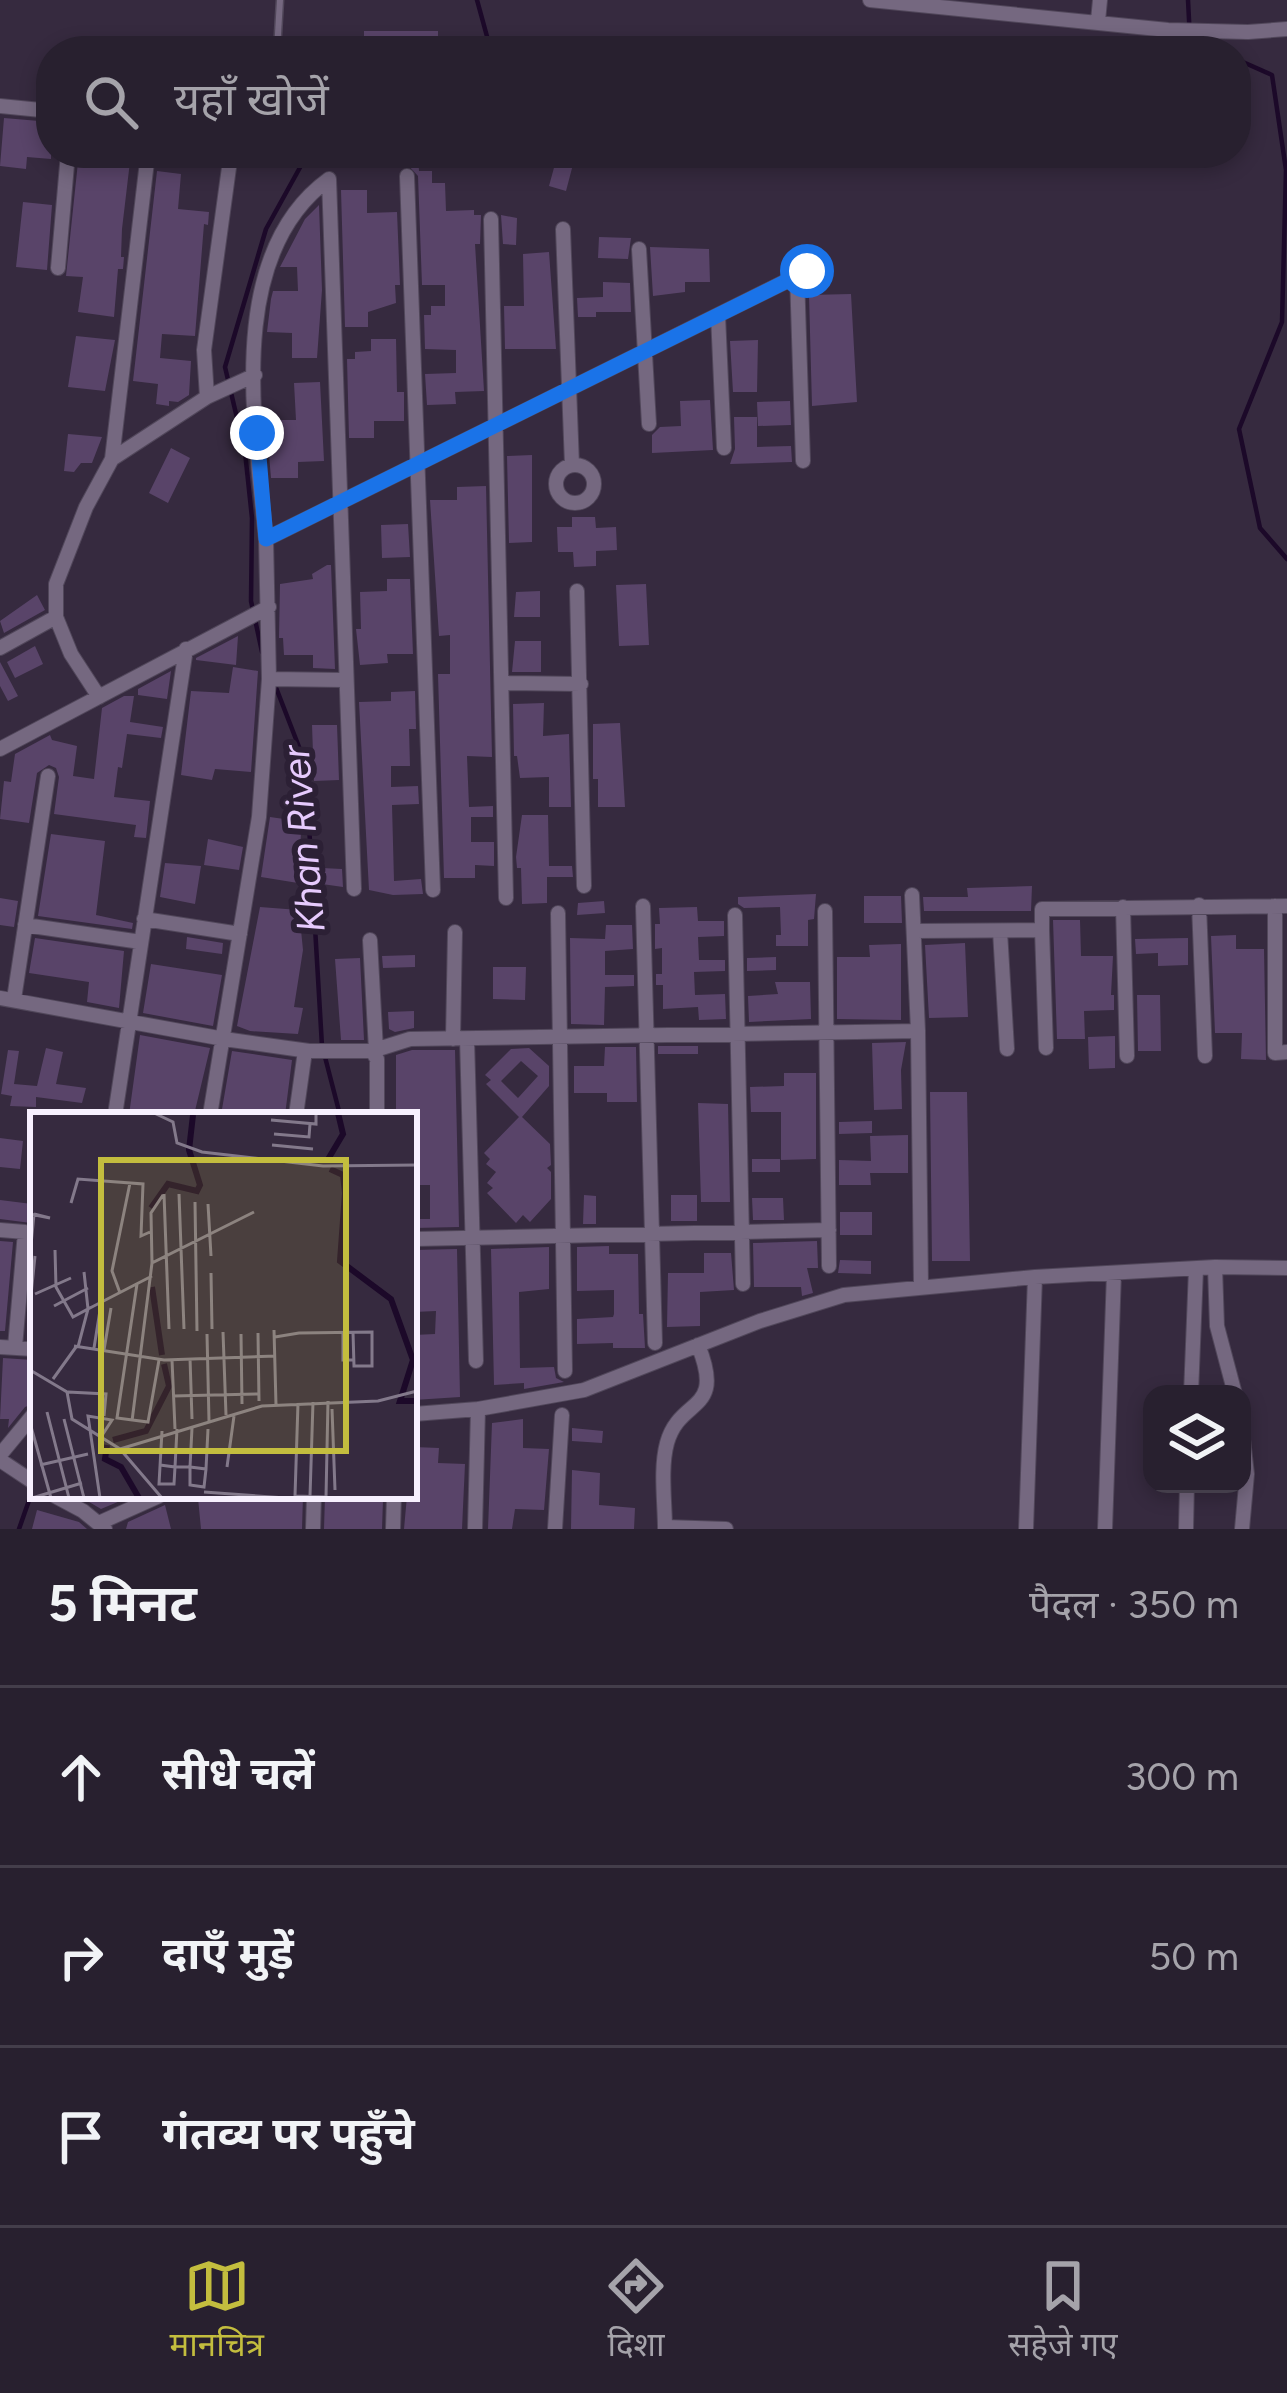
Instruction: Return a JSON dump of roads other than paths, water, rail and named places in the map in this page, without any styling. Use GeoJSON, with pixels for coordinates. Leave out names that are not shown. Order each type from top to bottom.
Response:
{"type":"FeatureCollection","features":[{"type":"Feature","properties":{"kind":"street"},"geometry":{"type":"LineString","coordinates":[[870,0],[1168,30],[1287,29]]}},
{"type":"Feature","properties":{"kind":"street"},"geometry":{"type":"LineString","coordinates":[[1098,21],[1100,0]]}},
{"type":"Feature","properties":{"kind":"street"},"geometry":{"type":"LineString","coordinates":[[0,120],[1,106],[36,110]]}},
{"type":"Feature","properties":{"kind":"street"},"geometry":{"type":"LineString","coordinates":[[58,268],[67,168]]}},
{"type":"Feature","properties":{"kind":"street"},"geometry":{"type":"LineString","coordinates":[[99,697],[71,653],[56,617],[56,584],[86,507],[112,459],[146,168]]}},
{"type":"Feature","properties":{"kind":"street"},"geometry":{"type":"LineString","coordinates":[[207,397],[204,350],[229,168]]}},
{"type":"Feature","properties":{"kind":"street"},"geometry":{"type":"LineString","coordinates":[[407,176],[433,890]]}},
{"type":"Feature","properties":{"kind":"street"},"geometry":{"type":"LineString","coordinates":[[211,1112],[259,817],[269,679],[255,376],[262,276],[275,241],[309,194],[329,179],[354,889]]}},
{"type":"Feature","properties":{"kind":"street"},"geometry":{"type":"LineString","coordinates":[[491,219],[506,898]]}},
{"type":"Feature","properties":{"kind":"street"},"geometry":{"type":"LineString","coordinates":[[563,229],[572,465]]}},
{"type":"Feature","properties":{"kind":"street"},"geometry":{"type":"LineString","coordinates":[[639,250],[649,424]]}},
{"type":"Feature","properties":{"kind":"street"},"geometry":{"type":"LineString","coordinates":[[266,539],[802,273],[803,461]]}},
{"type":"Feature","properties":{"kind":"street"},"geometry":{"type":"LineString","coordinates":[[718,315],[724,448]]}},
{"type":"Feature","properties":{"kind":"street"},"geometry":{"type":"LineString","coordinates":[[112,459],[207,397],[255,376]]}},
{"type":"Feature","properties":{"kind":"street"},"geometry":{"type":"LineString","coordinates":[[577,591],[584,886]]}},
{"type":"Feature","properties":{"kind":"street"},"geometry":{"type":"LineString","coordinates":[[0,750],[269,607]]}},
{"type":"Feature","properties":{"kind":"street"},"geometry":{"type":"LineString","coordinates":[[0,648],[56,617]]}},
{"type":"Feature","properties":{"kind":"street"},"geometry":{"type":"LineString","coordinates":[[115,1112],[186,650]]}},
{"type":"Feature","properties":{"kind":"street"},"geometry":{"type":"LineString","coordinates":[[269,679],[344,680]]}},
{"type":"Feature","properties":{"kind":"street"},"geometry":{"type":"LineString","coordinates":[[502,682],[581,684]]}},
{"type":"Feature","properties":{"kind":"street"},"geometry":{"type":"LineString","coordinates":[[48,776],[25,925],[7,999],[224,1040],[332,1053],[374,1050],[410,1039],[919,1031]]}},
{"type":"Feature","properties":{"kind":"street"},"geometry":{"type":"LineString","coordinates":[[912,896],[919,1031],[921,1287]]}},
{"type":"Feature","properties":{"kind":"street"},"geometry":{"type":"LineString","coordinates":[[1199,904],[1204,1056]]}},
{"type":"Feature","properties":{"kind":"street"},"geometry":{"type":"LineString","coordinates":[[1046,1048],[1042,909],[1199,904],[1281,906],[1275,1053],[1287,1052]]}},
{"type":"Feature","properties":{"kind":"street"},"geometry":{"type":"LineString","coordinates":[[643,905],[655,1343]]}},
{"type":"Feature","properties":{"kind":"street"},"geometry":{"type":"LineString","coordinates":[[1124,907],[1127,1056]]}},
{"type":"Feature","properties":{"kind":"street"},"geometry":{"type":"LineString","coordinates":[[825,911],[830,1266]]}},
{"type":"Feature","properties":{"kind":"street"},"geometry":{"type":"LineString","coordinates":[[558,914],[565,1370]]}},
{"type":"Feature","properties":{"kind":"street"},"geometry":{"type":"LineString","coordinates":[[735,915],[743,1284]]}},
{"type":"Feature","properties":{"kind":"street"},"geometry":{"type":"LineString","coordinates":[[144,919],[240,934]]}},
{"type":"Feature","properties":{"kind":"street"},"geometry":{"type":"LineString","coordinates":[[25,925],[141,942]]}},
{"type":"Feature","properties":{"kind":"street"},"geometry":{"type":"LineString","coordinates":[[914,931],[1042,930]]}},
{"type":"Feature","properties":{"kind":"street"},"geometry":{"type":"LineString","coordinates":[[1000,931],[1007,1049]]}},
{"type":"Feature","properties":{"kind":"street"},"geometry":{"type":"LineString","coordinates":[[455,932],[476,1361]]}},
{"type":"Feature","properties":{"kind":"street"},"geometry":{"type":"LineString","coordinates":[[370,940],[377,1112]]}},
{"type":"Feature","properties":{"kind":"street"},"geometry":{"type":"LineString","coordinates":[[297,1112],[307,1051]]}},
{"type":"Feature","properties":{"kind":"street"},"geometry":{"type":"LineString","coordinates":[[0,1230],[25,1232],[8,1347]]}},
{"type":"Feature","properties":{"kind":"street"},"geometry":{"type":"LineString","coordinates":[[417,1239],[829,1230]]}},
{"type":"Feature","properties":{"kind":"street"},"geometry":{"type":"LineString","coordinates":[[1215,1267],[1217,1326],[1233,1385]]}},
{"type":"Feature","properties":{"kind":"street"},"geometry":{"type":"LineString","coordinates":[[417,1414],[478,1409],[584,1390],[844,1295],[1035,1277],[1287,1268]]}},
{"type":"Feature","properties":{"kind":"street"},"geometry":{"type":"LineString","coordinates":[[1191,1385],[1196,1269]]}},
{"type":"Feature","properties":{"kind":"street"},"geometry":{"type":"LineString","coordinates":[[1105,1529],[1114,1274]]}},
{"type":"Feature","properties":{"kind":"street"},"geometry":{"type":"LineString","coordinates":[[1026,1529],[1035,1277]]}},
{"type":"Feature","properties":{"kind":"street"},"geometry":{"type":"LineString","coordinates":[[698,1345],[708,1375],[707,1388],[666,1444],[665,1528],[726,1529]]}},
{"type":"Feature","properties":{"kind":"street"},"geometry":{"type":"LineString","coordinates":[[475,1529],[478,1409]]}},
{"type":"Feature","properties":{"kind":"street"},"geometry":{"type":"LineString","coordinates":[[555,1529],[562,1415]]}},
{"type":"Feature","properties":{"kind":"street"},"geometry":{"type":"LineString","coordinates":[[30,1419],[0,1458],[30,1480]]}},
{"type":"Feature","properties":{"kind":"street"},"geometry":{"type":"LineString","coordinates":[[1186,1529],[1187,1493]]}},
{"type":"Feature","properties":{"kind":"street"},"geometry":{"type":"LineString","coordinates":[[1242,1529],[1245,1493]]}},
{"type":"Feature","properties":{"kind":"street"},"geometry":{"type":"LineString","coordinates":[[60,1499],[102,1526],[153,1499]]}},
{"type":"Feature","properties":{"kind":"street"},"geometry":{"type":"LineString","coordinates":[[313,1529],[314,1499]]}},
{"type":"Feature","properties":{"kind":"street"},"geometry":{"type":"LineString","coordinates":[[393,1529],[394,1499]]}},
{"type":"Feature","properties":{"kind":"lane"},"geometry":{"type":"LineString","coordinates":[[278,36],[280,0]]}},
{"type":"Feature","properties":{"kind":"waterway","name":"Khan River"},"geometry":{"type":"LineString","coordinates":[[477,0],[487,36]]}},
{"type":"Feature","properties":{"kind":"waterway"},"geometry":{"type":"LineString","coordinates":[[1188,0],[1190,36]]}},
{"type":"Feature","properties":{"kind":"waterway"},"geometry":{"type":"LineString","coordinates":[[1251,66],[1272,75],[1286,170],[1282,322],[1239,429],[1260,528],[1287,559]]}},
{"type":"Feature","properties":{"kind":"waterway","name":"Khan River"},"geometry":{"type":"LineString","coordinates":[[262,652],[251,601],[252,518],[245,452],[225,367],[266,229],[300,168]]}},
{"type":"Feature","properties":{"kind":"waterway","name":"Khan River"},"geometry":{"type":"LineString","coordinates":[[275,685],[299,747],[308,808],[322,1046]]}},
{"type":"Feature","properties":{"kind":"waterway","name":"Khan River"},"geometry":{"type":"LineString","coordinates":[[325,1057],[339,1112]]}},
{"type":"Feature","properties":{"kind":"waterway","name":"Khan River"},"geometry":{"type":"LineString","coordinates":[[19,1529],[30,1498]]}}]}
